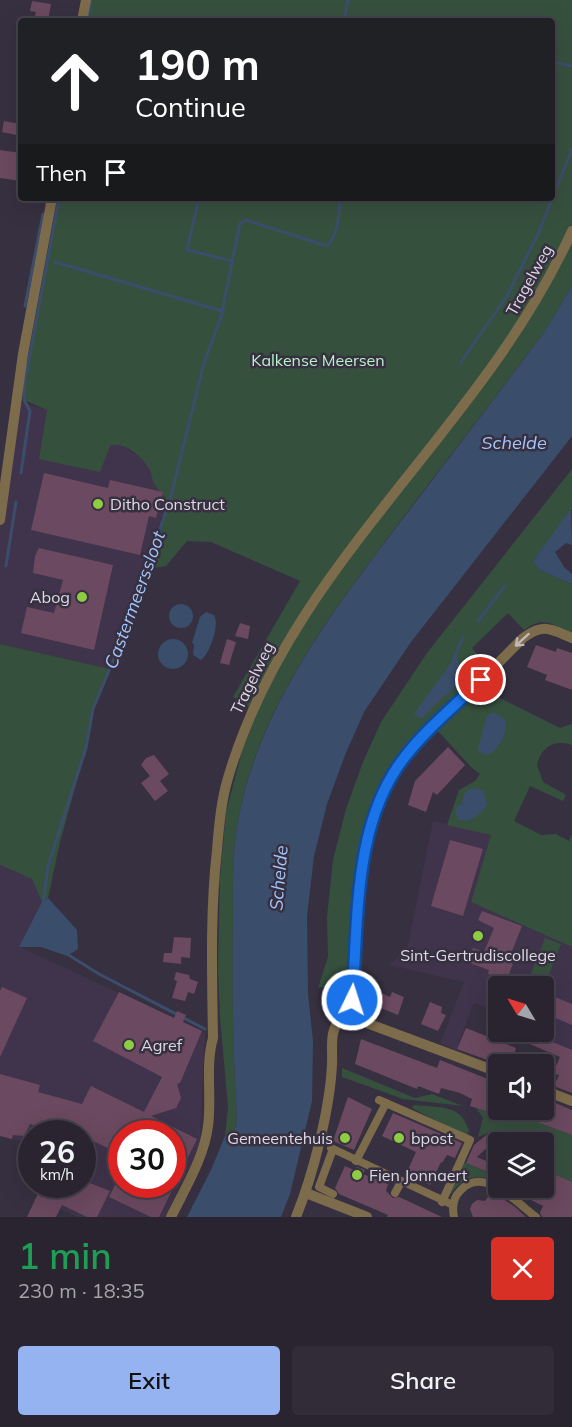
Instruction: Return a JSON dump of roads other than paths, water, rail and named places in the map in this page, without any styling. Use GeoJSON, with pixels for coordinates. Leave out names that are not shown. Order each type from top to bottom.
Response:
{"type":"FeatureCollection","features":[{"type":"Feature","properties":{"kind":"street"},"geometry":{"type":"LineString","coordinates":[[83,18],[86,0]]}},
{"type":"Feature","properties":{"kind":"street"},"geometry":{"type":"LineString","coordinates":[[0,520],[23,354],[51,201]]}},
{"type":"Feature","properties":{"kind":"street","name":"Tragelweg"},"geometry":{"type":"LineString","coordinates":[[171,1217],[197,1163],[208,1125],[209,1051],[213,1038],[212,957],[215,863],[220,812],[227,780],[248,718],[269,674],[319,590],[446,429],[513,339],[539,297],[572,231]]}},
{"type":"Feature","properties":{"kind":"street"},"geometry":{"type":"LineString","coordinates":[[296,1217],[306,1193],[328,1098],[333,1031],[343,1019],[352,1000],[364,852],[375,813],[396,769],[405,757],[524,638],[536,629],[547,628],[572,638]]}},
{"type":"Feature","properties":{"kind":"street"},"geometry":{"type":"LineString","coordinates":[[343,1019],[488,1069]]}},
{"type":"Feature","properties":{"kind":"street"},"geometry":{"type":"LineString","coordinates":[[554,1094],[572,1101]]}},
{"type":"Feature","properties":{"kind":"street"},"geometry":{"type":"LineString","coordinates":[[383,1103],[418,1120]]}},
{"type":"Feature","properties":{"kind":"street"},"geometry":{"type":"LineString","coordinates":[[356,1161],[383,1103]]}},
{"type":"Feature","properties":{"kind":"street"},"geometry":{"type":"LineString","coordinates":[[383,1103],[470,1140],[441,1202]]}},
{"type":"Feature","properties":{"kind":"street"},"geometry":{"type":"LineString","coordinates":[[333,1194],[319,1187],[332,1149],[397,1186],[453,1205]]}},
{"type":"Feature","properties":{"kind":"street"},"geometry":{"type":"LineString","coordinates":[[454,1217],[455,1198],[463,1187],[469,1183],[483,1182],[496,1187],[536,1217]]}},
{"type":"Feature","properties":{"kind":"street"},"geometry":{"type":"LineString","coordinates":[[306,1193],[367,1217]]}},
{"type":"Feature","properties":{"kind":"water","name":"Schelde"},"geometry":{"type":"Polygon","coordinates":[[[572,286],[572,436],[411,642],[364,712],[327,804],[314,856],[307,916],[308,994],[313,1041],[312,1101],[290,1194],[281,1217],[187,1217],[225,1136],[234,1133],[237,1121],[233,996],[234,859],[238,822],[248,778],[264,736],[283,695],[306,655],[357,579],[545,331],[572,286]]]}},
{"type":"Feature","properties":{"kind":"water"},"geometry":{"type":"Polygon","coordinates":[[[571,509],[572,545],[566,543],[555,552],[564,567],[572,574],[572,584],[540,570],[533,561],[571,509]]]}},
{"type":"Feature","properties":{"kind":"water"},"geometry":{"type":"Polygon","coordinates":[[[181,604],[190,607],[193,616],[190,625],[181,628],[172,625],[169,616],[172,607],[181,604]]]}},
{"type":"Feature","properties":{"kind":"water"},"geometry":{"type":"Polygon","coordinates":[[[206,612],[214,615],[216,625],[211,645],[201,660],[193,655],[194,644],[192,643],[200,617],[206,612]]]}},
{"type":"Feature","properties":{"kind":"water"},"geometry":{"type":"Polygon","coordinates":[[[173,639],[184,643],[188,654],[184,665],[173,669],[162,665],[158,654],[162,643],[173,639]]]}},
{"type":"Feature","properties":{"kind":"water"},"geometry":{"type":"Polygon","coordinates":[[[457,655],[460,676],[457,684],[422,719],[414,714],[457,655]]]}},
{"type":"Feature","properties":{"kind":"water"},"geometry":{"type":"Polygon","coordinates":[[[494,712],[505,720],[506,725],[499,745],[488,755],[480,752],[478,748],[487,716],[494,712]]]}},
{"type":"Feature","properties":{"kind":"water"},"geometry":{"type":"Polygon","coordinates":[[[471,788],[483,790],[487,804],[475,818],[458,819],[455,809],[462,804],[464,794],[471,788]]]}},
{"type":"Feature","properties":{"kind":"water"},"geometry":{"type":"Polygon","coordinates":[[[48,898],[77,930],[78,949],[67,956],[41,947],[19,947],[42,902],[48,898]]]}},
{"type":"Feature","properties":{"kind":"waterway"},"geometry":{"type":"LineString","coordinates":[[88,18],[91,0]]}},
{"type":"Feature","properties":{"kind":"waterway","name":"Castermeerssloot"},"geometry":{"type":"LineString","coordinates":[[345,18],[348,0]]}},
{"type":"Feature","properties":{"kind":"waterway"},"geometry":{"type":"LineString","coordinates":[[555,63],[572,66]]}},
{"type":"Feature","properties":{"kind":"waterway"},"geometry":{"type":"LineString","coordinates":[[555,192],[572,149]]}},
{"type":"Feature","properties":{"kind":"waterway"},"geometry":{"type":"LineString","coordinates":[[21,473],[30,411],[24,400],[25,381],[58,201]]}},
{"type":"Feature","properties":{"kind":"waterway"},"geometry":{"type":"LineString","coordinates":[[198,201],[187,250],[232,261]]}},
{"type":"Feature","properties":{"kind":"waterway","name":"Castermeerssloot"},"geometry":{"type":"LineString","coordinates":[[43,903],[48,866],[86,748],[93,709],[129,623],[171,496],[204,363],[221,317],[240,223],[246,220],[327,246],[336,230],[340,201]]}},
{"type":"Feature","properties":{"kind":"waterway"},"geometry":{"type":"LineString","coordinates":[[461,362],[507,296],[538,234],[551,201]]}},
{"type":"Feature","properties":{"kind":"waterway"},"geometry":{"type":"LineString","coordinates":[[25,306],[43,214]]}},
{"type":"Feature","properties":{"kind":"waterway"},"geometry":{"type":"LineString","coordinates":[[55,262],[222,311]]}},
{"type":"Feature","properties":{"kind":"waterway"},"geometry":{"type":"LineString","coordinates":[[6,566],[16,502]]}},
{"type":"Feature","properties":{"kind":"waterway"},"geometry":{"type":"LineString","coordinates":[[478,621],[505,586]]}},
{"type":"Feature","properties":{"kind":"waterway"},"geometry":{"type":"LineString","coordinates":[[453,660],[463,638]]}},
{"type":"Feature","properties":{"kind":"waterway","name":"Castermeerssloot"},"geometry":{"type":"LineString","coordinates":[[67,954],[99,974],[205,1029]]}},
{"type":"Feature","properties":{"kind":"place","name":"Ditho Construct"},"geometry":{"type":"Point","coordinates":[98,504]}},
{"type":"Feature","properties":{"kind":"place","name":"Abog"},"geometry":{"type":"Point","coordinates":[82,597]}},
{"type":"Feature","properties":{"kind":"place","name":"Sint-Gertrudiscollege"},"geometry":{"type":"Point","coordinates":[478,936]}},
{"type":"Feature","properties":{"kind":"place","name":"Agref"},"geometry":{"type":"Point","coordinates":[129,1045]}},
{"type":"Feature","properties":{"kind":"place","name":"Gemeentehuis"},"geometry":{"type":"Point","coordinates":[345,1138]}},
{"type":"Feature","properties":{"kind":"place","name":"bpost"},"geometry":{"type":"Point","coordinates":[399,1138]}},
{"type":"Feature","properties":{"kind":"place","name":"Fien Jonnaert"},"geometry":{"type":"Point","coordinates":[357,1175]}},
{"type":"Feature","properties":{"kind":"park label","name":"Kalkense Meersen"},"geometry":{"type":"Point","coordinates":[318,360]}}]}
